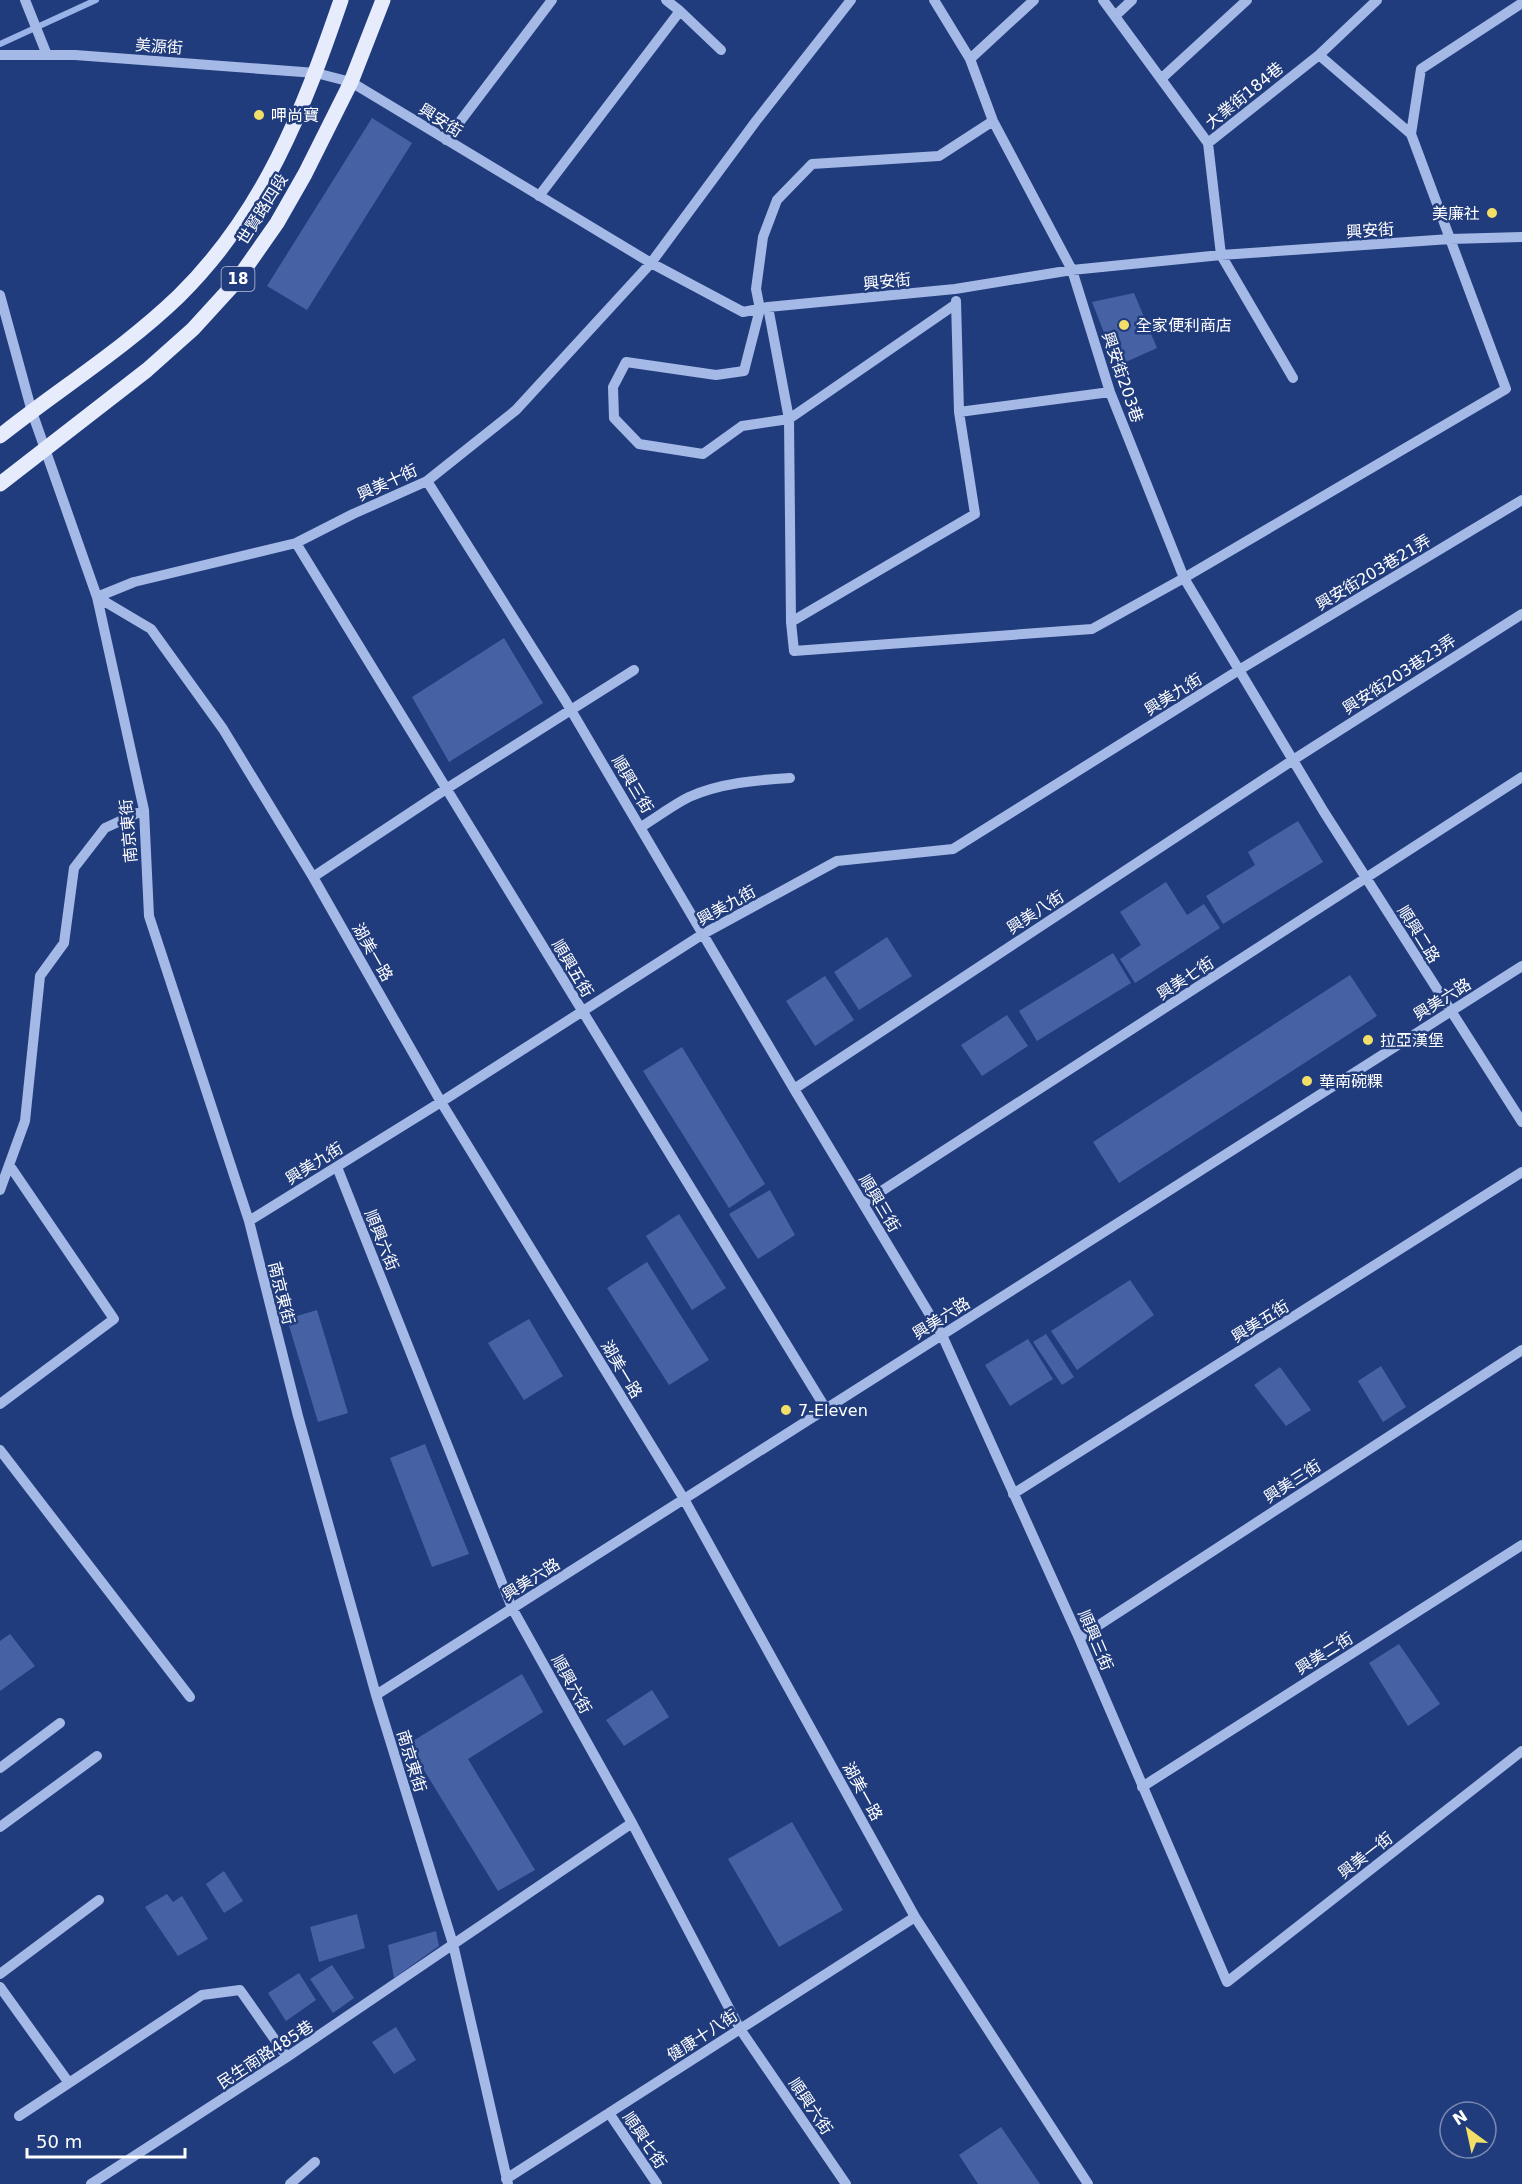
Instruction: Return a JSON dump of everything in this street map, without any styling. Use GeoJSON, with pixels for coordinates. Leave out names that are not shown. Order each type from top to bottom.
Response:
{"type":"FeatureCollection","features":[{"type":"Feature","properties":{"kind":"main road","name":"世賢路四段"},"geometry":{"type":"LineString","coordinates":[[0,436],[58,395],[151,320],[208,265],[234,233],[273,170],[316,73],[341,0]]}},
{"type":"Feature","properties":{"kind":"main road","name":"世賢路四段"},"geometry":{"type":"LineString","coordinates":[[0,484],[147,370],[193,329],[235,283],[277,223],[305,174],[351,82],[382,0]]}},
{"type":"Feature","properties":{"kind":"street"},"geometry":{"type":"LineString","coordinates":[[25,0],[47,55]]}},
{"type":"Feature","properties":{"kind":"street"},"geometry":{"type":"LineString","coordinates":[[446,140],[552,0]]}},
{"type":"Feature","properties":{"kind":"street"},"geometry":{"type":"LineString","coordinates":[[666,0],[680,10],[721,50]]}},
{"type":"Feature","properties":{"kind":"street","name":"興美十街"},"geometry":{"type":"LineString","coordinates":[[98,597],[134,582],[296,543],[353,514],[427,481],[516,410],[651,263],[756,121],[851,0]]}},
{"type":"Feature","properties":{"kind":"street","name":"興安街203巷"},"geometry":{"type":"LineString","coordinates":[[934,0],[970,59],[993,121],[1072,270],[1110,392],[1184,579],[1293,760]]}},
{"type":"Feature","properties":{"kind":"street"},"geometry":{"type":"LineString","coordinates":[[970,59],[1034,0]]}},
{"type":"Feature","properties":{"kind":"street","name":"大業街184巷"},"geometry":{"type":"LineString","coordinates":[[1103,0],[1208,143],[1319,55],[1377,0]]}},
{"type":"Feature","properties":{"kind":"street"},"geometry":{"type":"LineString","coordinates":[[1115,16],[1132,0]]}},
{"type":"Feature","properties":{"kind":"street"},"geometry":{"type":"LineString","coordinates":[[1162,78],[1247,0]]}},
{"type":"Feature","properties":{"kind":"street"},"geometry":{"type":"LineString","coordinates":[[1411,134],[1421,69],[1522,3]]}},
{"type":"Feature","properties":{"kind":"street"},"geometry":{"type":"LineString","coordinates":[[539,196],[680,10]]}},
{"type":"Feature","properties":{"kind":"street","name":"美源街"},"geometry":{"type":"LineString","coordinates":[[0,55],[75,55],[316,73]]}},
{"type":"Feature","properties":{"kind":"street"},"geometry":{"type":"LineString","coordinates":[[993,121],[939,156],[812,164],[777,200],[763,237],[756,289],[764,308],[789,419],[791,622],[794,651],[1092,629],[1184,579],[1506,389],[1411,134],[1319,55]]}},
{"type":"Feature","properties":{"kind":"street","name":"興安街"},"geometry":{"type":"LineString","coordinates":[[316,73],[351,82],[651,263],[743,312],[955,289],[1072,270],[1221,255],[1450,239],[1522,237]]}},
{"type":"Feature","properties":{"kind":"street"},"geometry":{"type":"LineString","coordinates":[[1208,143],[1221,255],[1293,378]]}},
{"type":"Feature","properties":{"kind":"street"},"geometry":{"type":"LineString","coordinates":[[791,622],[975,514],[959,412],[955,289]]}},
{"type":"Feature","properties":{"kind":"street","name":"南京東街"},"geometry":{"type":"LineString","coordinates":[[0,295],[32,412],[98,597],[144,810],[149,916],[249,1221],[301,1427],[376,1695],[453,1944],[507,2181]]}},
{"type":"Feature","properties":{"kind":"street"},"geometry":{"type":"LineString","coordinates":[[764,308],[744,371],[716,375],[626,362],[613,387],[614,418],[639,444],[703,454],[742,426],[789,419],[956,304]]}},
{"type":"Feature","properties":{"kind":"street"},"geometry":{"type":"LineString","coordinates":[[959,412],[1110,392]]}},
{"type":"Feature","properties":{"kind":"street","name":"順興三街"},"geometry":{"type":"LineString","coordinates":[[427,481],[571,710],[942,1335],[1079,1638],[1227,1982]]}},
{"type":"Feature","properties":{"kind":"street","name":"興安街203巷21弄"},"geometry":{"type":"LineString","coordinates":[[1239,670],[1522,500]]}},
{"type":"Feature","properties":{"kind":"street","name":"順興五街"},"geometry":{"type":"LineString","coordinates":[[296,543],[826,1409]]}},
{"type":"Feature","properties":{"kind":"street","name":"湖美一路"},"geometry":{"type":"LineString","coordinates":[[98,597],[151,629],[223,729],[313,877],[441,1102],[684,1499],[915,1917],[1089,2184]]}},
{"type":"Feature","properties":{"kind":"street","name":"興安街203巷23弄"},"geometry":{"type":"LineString","coordinates":[[1293,760],[1522,614]]}},
{"type":"Feature","properties":{"kind":"street"},"geometry":{"type":"LineString","coordinates":[[313,877],[446,789],[634,670]]}},
{"type":"Feature","properties":{"kind":"street","name":"興美九街"},"geometry":{"type":"LineString","coordinates":[[249,1221],[441,1102],[703,934],[837,861],[953,849],[1239,670]]}},
{"type":"Feature","properties":{"kind":"street","name":"順興二路"},"geometry":{"type":"LineString","coordinates":[[1293,760],[1522,1122]]}},
{"type":"Feature","properties":{"kind":"street","name":"興美八街"},"geometry":{"type":"LineString","coordinates":[[794,1089],[1293,760]]}},
{"type":"Feature","properties":{"kind":"street","name":"興美七街"},"geometry":{"type":"LineString","coordinates":[[863,1203],[1522,777]]}},
{"type":"Feature","properties":{"kind":"street"},"geometry":{"type":"LineString","coordinates":[[641,827],[688,798],[714,789],[762,779],[790,778]]}},
{"type":"Feature","properties":{"kind":"street"},"geometry":{"type":"LineString","coordinates":[[0,1190],[25,1120],[40,976],[64,943],[74,868],[105,828],[144,810]]}},
{"type":"Feature","properties":{"kind":"street","name":"興美六路"},"geometry":{"type":"LineString","coordinates":[[376,1695],[1522,966]]}},
{"type":"Feature","properties":{"kind":"street"},"geometry":{"type":"LineString","coordinates":[[0,1404],[114,1319],[10,1166]]}},
{"type":"Feature","properties":{"kind":"street","name":"順興六街"},"geometry":{"type":"LineString","coordinates":[[337,1167],[512,1608],[632,1823],[740,2029],[846,2184]]}},
{"type":"Feature","properties":{"kind":"street","name":"興美五街"},"geometry":{"type":"LineString","coordinates":[[1014,1494],[1522,1172]]}},
{"type":"Feature","properties":{"kind":"street","name":"興美三街"},"geometry":{"type":"LineString","coordinates":[[1079,1638],[1522,1350]]}},
{"type":"Feature","properties":{"kind":"street"},"geometry":{"type":"LineString","coordinates":[[0,1450],[190,1697]]}},
{"type":"Feature","properties":{"kind":"street","name":"興美二街"},"geometry":{"type":"LineString","coordinates":[[1142,1787],[1522,1545]]}},
{"type":"Feature","properties":{"kind":"street"},"geometry":{"type":"LineString","coordinates":[[0,1768],[60,1723]]}},
{"type":"Feature","properties":{"kind":"street","name":"興美一街"},"geometry":{"type":"LineString","coordinates":[[1227,1982],[1522,1751]]}},
{"type":"Feature","properties":{"kind":"street"},"geometry":{"type":"LineString","coordinates":[[0,1827],[97,1756]]}},
{"type":"Feature","properties":{"kind":"street","name":"民生南路485巷"},"geometry":{"type":"LineString","coordinates":[[91,2184],[287,2057],[632,1823]]}},
{"type":"Feature","properties":{"kind":"street"},"geometry":{"type":"LineString","coordinates":[[0,1974],[99,1900]]}},
{"type":"Feature","properties":{"kind":"street","name":"健康十八街"},"geometry":{"type":"LineString","coordinates":[[507,2181],[915,1917]]}},
{"type":"Feature","properties":{"kind":"street"},"geometry":{"type":"LineString","coordinates":[[0,1986],[69,2083]]}},
{"type":"Feature","properties":{"kind":"street"},"geometry":{"type":"LineString","coordinates":[[19,2116],[202,1995],[240,1990],[287,2057]]}},
{"type":"Feature","properties":{"kind":"street","name":"順興七街"},"geometry":{"type":"LineString","coordinates":[[609,2113],[657,2184]]}},
{"type":"Feature","properties":{"kind":"street"},"geometry":{"type":"LineString","coordinates":[[290,2184],[315,2162]]}},
{"type":"Feature","properties":{"kind":"building"},"geometry":{"type":"Polygon","coordinates":[[[372,118],[412,143],[307,310],[267,286],[372,118]]]}},
{"type":"Feature","properties":{"kind":"building","name":"全家便利商店"},"geometry":{"type":"Polygon","coordinates":[[[1134,293],[1157,348],[1117,366],[1092,302],[1134,293]]]}},
{"type":"Feature","properties":{"kind":"building"},"geometry":{"type":"Polygon","coordinates":[[[504,638],[543,703],[449,762],[412,697],[504,638]]]}},
{"type":"Feature","properties":{"kind":"building"},"geometry":{"type":"Polygon","coordinates":[[[1298,821],[1323,862],[1223,924],[1206,896],[1255,865],[1248,852],[1298,821]]]}},
{"type":"Feature","properties":{"kind":"building"},"geometry":{"type":"Polygon","coordinates":[[[1166,882],[1187,915],[1204,904],[1220,928],[1135,983],[1120,959],[1141,945],[1120,912],[1166,882]]]}},
{"type":"Feature","properties":{"kind":"building"},"geometry":{"type":"Polygon","coordinates":[[[887,937],[912,976],[859,1010],[834,972],[887,937]]]}},
{"type":"Feature","properties":{"kind":"building"},"geometry":{"type":"Polygon","coordinates":[[[1113,953],[1131,983],[1037,1041],[1019,1011],[1113,953]]]}},
{"type":"Feature","properties":{"kind":"building"},"geometry":{"type":"Polygon","coordinates":[[[1350,975],[1377,1016],[1119,1183],[1093,1142],[1350,975]]]}},
{"type":"Feature","properties":{"kind":"building"},"geometry":{"type":"Polygon","coordinates":[[[825,976],[854,1020],[815,1046],[786,1001],[825,976]]]}},
{"type":"Feature","properties":{"kind":"building"},"geometry":{"type":"Polygon","coordinates":[[[1007,1015],[1028,1046],[982,1076],[961,1045],[1007,1015]]]}},
{"type":"Feature","properties":{"kind":"building"},"geometry":{"type":"Polygon","coordinates":[[[682,1047],[765,1184],[729,1208],[643,1071],[682,1047]]]}},
{"type":"Feature","properties":{"kind":"building"},"geometry":{"type":"Polygon","coordinates":[[[770,1190],[795,1235],[758,1259],[729,1214],[770,1190]]]}},
{"type":"Feature","properties":{"kind":"building"},"geometry":{"type":"Polygon","coordinates":[[[679,1214],[726,1288],[692,1310],[646,1236],[679,1214]]]}},
{"type":"Feature","properties":{"kind":"building"},"geometry":{"type":"Polygon","coordinates":[[[647,1262],[709,1360],[669,1385],[607,1288],[647,1262]]]}},
{"type":"Feature","properties":{"kind":"building"},"geometry":{"type":"Polygon","coordinates":[[[1130,1280],[1154,1315],[1077,1370],[1051,1331],[1130,1280]]]}},
{"type":"Feature","properties":{"kind":"building"},"geometry":{"type":"Polygon","coordinates":[[[317,1310],[348,1413],[318,1422],[287,1319],[317,1310]]]}},
{"type":"Feature","properties":{"kind":"building"},"geometry":{"type":"Polygon","coordinates":[[[529,1319],[563,1376],[524,1400],[488,1343],[529,1319]]]}},
{"type":"Feature","properties":{"kind":"building"},"geometry":{"type":"Polygon","coordinates":[[[1046,1334],[1074,1377],[1062,1385],[1033,1342],[1046,1334]]]}},
{"type":"Feature","properties":{"kind":"building"},"geometry":{"type":"Polygon","coordinates":[[[1028,1339],[1053,1379],[1010,1406],[985,1365],[1028,1339]]]}},
{"type":"Feature","properties":{"kind":"building"},"geometry":{"type":"Polygon","coordinates":[[[1381,1366],[1406,1407],[1383,1422],[1358,1381],[1381,1366]]]}},
{"type":"Feature","properties":{"kind":"building"},"geometry":{"type":"Polygon","coordinates":[[[1280,1367],[1311,1410],[1286,1426],[1254,1385],[1280,1367]]]}},
{"type":"Feature","properties":{"kind":"building"},"geometry":{"type":"Polygon","coordinates":[[[425,1444],[469,1554],[432,1567],[390,1458],[425,1444]]]}},
{"type":"Feature","properties":{"kind":"building"},"geometry":{"type":"Polygon","coordinates":[[[10,1634],[35,1666],[0,1691],[0,1641],[10,1634]]]}},
{"type":"Feature","properties":{"kind":"building"},"geometry":{"type":"Polygon","coordinates":[[[1399,1644],[1440,1704],[1408,1726],[1369,1663],[1399,1644]]]}},
{"type":"Feature","properties":{"kind":"building"},"geometry":{"type":"Polygon","coordinates":[[[522,1674],[543,1712],[468,1759],[535,1870],[498,1891],[408,1744],[522,1674]]]}},
{"type":"Feature","properties":{"kind":"building"},"geometry":{"type":"Polygon","coordinates":[[[652,1690],[669,1717],[624,1746],[606,1720],[652,1690]]]}},
{"type":"Feature","properties":{"kind":"building"},"geometry":{"type":"Polygon","coordinates":[[[792,1822],[843,1910],[779,1947],[728,1859],[792,1822]]]}},
{"type":"Feature","properties":{"kind":"building"},"geometry":{"type":"Polygon","coordinates":[[[224,1871],[243,1901],[224,1913],[206,1884],[224,1871]]]}},
{"type":"Feature","properties":{"kind":"building"},"geometry":{"type":"Polygon","coordinates":[[[167,1894],[173,1902],[182,1896],[208,1939],[178,1956],[145,1907],[167,1894]]]}},
{"type":"Feature","properties":{"kind":"building"},"geometry":{"type":"Polygon","coordinates":[[[357,1914],[365,1948],[319,1962],[310,1927],[357,1914]]]}},
{"type":"Feature","properties":{"kind":"building"},"geometry":{"type":"Polygon","coordinates":[[[436,1931],[439,1946],[394,1978],[388,1945],[436,1931]]]}},
{"type":"Feature","properties":{"kind":"building"},"geometry":{"type":"Polygon","coordinates":[[[332,1965],[354,1998],[333,2013],[310,1979],[332,1965]]]}},
{"type":"Feature","properties":{"kind":"building"},"geometry":{"type":"Polygon","coordinates":[[[299,1973],[316,2000],[286,2021],[268,1993],[299,1973]]]}},
{"type":"Feature","properties":{"kind":"building"},"geometry":{"type":"Polygon","coordinates":[[[396,2027],[416,2060],[394,2074],[372,2042],[396,2027]]]}},
{"type":"Feature","properties":{"kind":"building"},"geometry":{"type":"Polygon","coordinates":[[[1001,2127],[1040,2184],[978,2184],[959,2155],[1001,2127]]]}},
{"type":"Feature","properties":{"kind":"waterway"},"geometry":{"type":"LineString","coordinates":[[0,44],[96,0]]}},
{"type":"Feature","properties":{"kind":"place","name":"呷尚寶"},"geometry":{"type":"Point","coordinates":[259,115]}},
{"type":"Feature","properties":{"kind":"place","name":"美廉社"},"geometry":{"type":"Point","coordinates":[1492,213]}},
{"type":"Feature","properties":{"kind":"place","name":"全家便利商店"},"geometry":{"type":"Point","coordinates":[1124,325]}},
{"type":"Feature","properties":{"kind":"place","name":"拉亞漢堡"},"geometry":{"type":"Point","coordinates":[1368,1040]}},
{"type":"Feature","properties":{"kind":"place","name":"華南碗粿"},"geometry":{"type":"Point","coordinates":[1307,1081]}},
{"type":"Feature","properties":{"kind":"place","name":"7-Eleven"},"geometry":{"type":"Point","coordinates":[786,1410]}}]}
